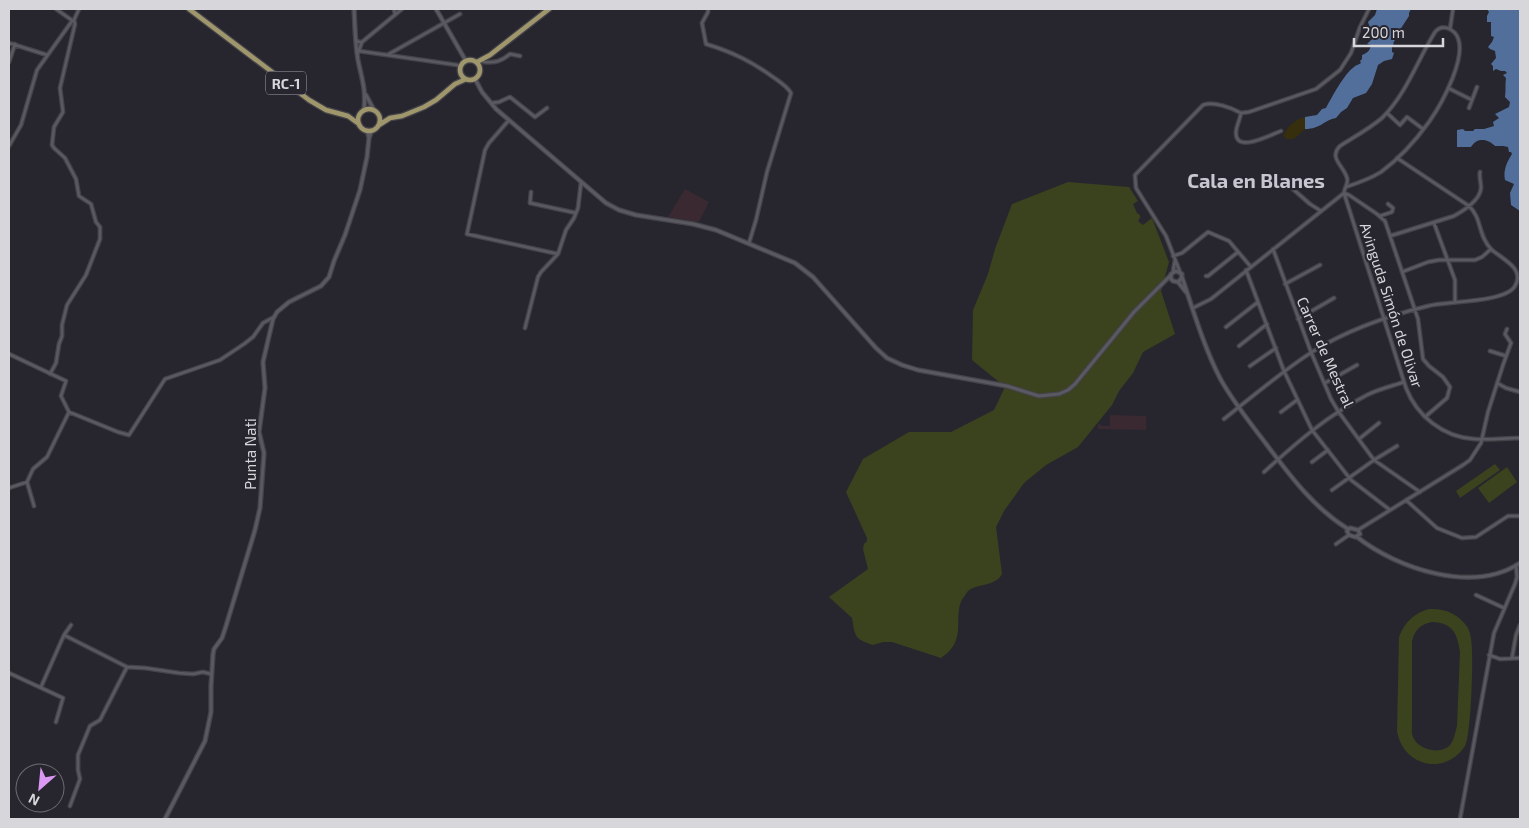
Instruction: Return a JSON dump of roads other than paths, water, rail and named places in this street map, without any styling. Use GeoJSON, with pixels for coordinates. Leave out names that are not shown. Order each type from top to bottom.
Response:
{"type":"FeatureCollection","features":[{"type":"Feature","properties":{"kind":"main road","name":"RC-1"},"geometry":{"type":"LineString","coordinates":[[189,9],[309,100],[326,110],[348,116],[362,128],[370,130]]}},
{"type":"Feature","properties":{"kind":"main road"},"geometry":{"type":"LineString","coordinates":[[476,62],[490,55],[549,9]]}},
{"type":"Feature","properties":{"kind":"main road"},"geometry":{"type":"LineString","coordinates":[[370,130],[390,118],[402,116],[424,107],[436,100],[454,84],[466,79],[475,79],[480,75],[480,68],[490,55]]}},
{"type":"Feature","properties":{"kind":"main road"},"geometry":{"type":"LineString","coordinates":[[454,84],[460,68],[466,61],[476,62],[480,68]]}},
{"type":"Feature","properties":{"kind":"main road"},"geometry":{"type":"LineString","coordinates":[[460,68],[462,75],[466,79]]}},
{"type":"Feature","properties":{"kind":"main road"},"geometry":{"type":"LineString","coordinates":[[348,116],[374,110],[390,118]]}},
{"type":"Feature","properties":{"kind":"main road"},"geometry":{"type":"LineString","coordinates":[[359,124],[359,118],[363,111]]}},
{"type":"Feature","properties":{"kind":"main road"},"geometry":{"type":"LineString","coordinates":[[379,114],[379,125]]}},
{"type":"Feature","properties":{"kind":"street"},"geometry":{"type":"LineString","coordinates":[[50,374],[56,363],[66,305],[86,275],[100,239],[100,227],[96,222],[91,204],[79,196],[76,178],[65,158],[52,145],[54,127],[63,112],[60,88],[75,24],[56,9]]}},
{"type":"Feature","properties":{"kind":"street"},"geometry":{"type":"LineString","coordinates":[[9,146],[21,125],[37,70],[73,21],[79,9]]}},
{"type":"Feature","properties":{"kind":"street"},"geometry":{"type":"LineString","coordinates":[[354,9],[356,40],[360,51],[365,94],[363,111]]}},
{"type":"Feature","properties":{"kind":"street"},"geometry":{"type":"LineString","coordinates":[[394,9],[395,14]]}},
{"type":"Feature","properties":{"kind":"street"},"geometry":{"type":"LineString","coordinates":[[360,51],[362,42],[402,9]]}},
{"type":"Feature","properties":{"kind":"street"},"geometry":{"type":"LineString","coordinates":[[436,9],[466,61]]}},
{"type":"Feature","properties":{"kind":"street"},"geometry":{"type":"LineString","coordinates":[[708,9],[702,23],[706,44],[728,50],[752,62],[785,86],[791,93],[748,243]]}},
{"type":"Feature","properties":{"kind":"street"},"geometry":{"type":"LineString","coordinates":[[1369,9],[1346,62],[1340,70],[1320,87],[1249,112],[1241,113],[1210,104],[1203,106],[1135,175],[1136,188],[1166,236],[1213,363],[1222,381],[1239,407],[1314,504],[1348,529],[1354,528],[1358,530],[1470,460],[1478,448],[1497,382],[1511,343],[1506,334],[1507,329]]}},
{"type":"Feature","properties":{"kind":"street"},"geometry":{"type":"LineString","coordinates":[[1450,29],[1453,9]]}},
{"type":"Feature","properties":{"kind":"street"},"geometry":{"type":"LineString","coordinates":[[388,54],[460,14]]}},
{"type":"Feature","properties":{"kind":"street"},"geometry":{"type":"LineString","coordinates":[[1346,187],[1356,183],[1380,172],[1397,158],[1423,129],[1435,112],[1448,88],[1457,65],[1460,49],[1457,36],[1450,29],[1441,28],[1435,32],[1408,83],[1386,113],[1367,130],[1344,143],[1336,150],[1334,154],[1336,159],[1347,177],[1356,183]]}},
{"type":"Feature","properties":{"kind":"street"},"geometry":{"type":"LineString","coordinates":[[356,40],[362,42]]}},
{"type":"Feature","properties":{"kind":"street"},"geometry":{"type":"LineString","coordinates":[[356,40],[360,51]]}},
{"type":"Feature","properties":{"kind":"street"},"geometry":{"type":"LineString","coordinates":[[9,43],[47,55]]}},
{"type":"Feature","properties":{"kind":"street"},"geometry":{"type":"LineString","coordinates":[[9,62],[15,44]]}},
{"type":"Feature","properties":{"kind":"street"},"geometry":{"type":"LineString","coordinates":[[360,51],[457,64],[460,68]]}},
{"type":"Feature","properties":{"kind":"street"},"geometry":{"type":"LineString","coordinates":[[484,62],[502,60],[510,54],[520,56]]}},
{"type":"Feature","properties":{"kind":"street"},"geometry":{"type":"LineString","coordinates":[[475,79],[490,103],[606,203],[636,215],[707,227],[795,263],[813,277],[876,348],[887,358],[902,366],[1007,386],[1040,396],[1059,394],[1075,384],[1138,308],[1172,273],[1180,272]]}},
{"type":"Feature","properties":{"kind":"street"},"geometry":{"type":"LineString","coordinates":[[1469,108],[1477,87]]}},
{"type":"Feature","properties":{"kind":"street"},"geometry":{"type":"LineString","coordinates":[[1448,88],[1472,100]]}},
{"type":"Feature","properties":{"kind":"street"},"geometry":{"type":"LineString","coordinates":[[365,94],[374,110]]}},
{"type":"Feature","properties":{"kind":"street"},"geometry":{"type":"LineString","coordinates":[[490,103],[500,102],[510,97],[535,117],[547,108]]}},
{"type":"Feature","properties":{"kind":"street"},"geometry":{"type":"LineString","coordinates":[[1241,113],[1236,134],[1242,143],[1249,143],[1281,131]]}},
{"type":"Feature","properties":{"kind":"street"},"geometry":{"type":"LineString","coordinates":[[1386,113],[1400,125],[1407,117],[1423,129]]}},
{"type":"Feature","properties":{"kind":"street"},"geometry":{"type":"LineString","coordinates":[[509,120],[485,150],[467,234],[558,254]]}},
{"type":"Feature","properties":{"kind":"street"},"geometry":{"type":"LineString","coordinates":[[9,354],[66,381],[61,396],[69,412],[129,435],[165,379],[220,360],[252,337],[263,323],[274,317],[289,302],[327,282],[360,190],[370,130]]}},
{"type":"Feature","properties":{"kind":"street"},"geometry":{"type":"LineString","coordinates":[[1224,419],[1311,352],[1360,327],[1430,306],[1494,297],[1510,291],[1515,286],[1517,277],[1513,268],[1509,262],[1491,249],[1484,238],[1478,217],[1469,206],[1397,158]]}},
{"type":"Feature","properties":{"kind":"street"},"geometry":{"type":"LineString","coordinates":[[1390,236],[1454,216],[1469,206],[1480,192],[1480,172]]}},
{"type":"Feature","properties":{"kind":"street"},"geometry":{"type":"LineString","coordinates":[[1193,308],[1211,299],[1344,193],[1347,177]]}},
{"type":"Feature","properties":{"kind":"street"},"geometry":{"type":"LineString","coordinates":[[1288,179],[1286,183],[1297,194],[1321,211]]}},
{"type":"Feature","properties":{"kind":"street"},"geometry":{"type":"LineString","coordinates":[[525,328],[538,277],[558,254],[566,230],[576,214],[581,183]]}},
{"type":"Feature","properties":{"kind":"street"},"geometry":{"type":"LineString","coordinates":[[532,192],[530,203],[576,214]]}},
{"type":"Feature","properties":{"kind":"street"},"geometry":{"type":"LineString","coordinates":[[1344,193],[1385,221],[1420,325],[1423,359],[1443,377],[1450,387],[1447,398],[1425,417]]}},
{"type":"Feature","properties":{"kind":"street","name":"Avinguda Simón de Olivar"},"geometry":{"type":"LineString","coordinates":[[1344,193],[1404,382],[1413,403],[1436,427],[1452,434],[1465,438],[1481,439],[1520,438]]}},
{"type":"Feature","properties":{"kind":"street"},"geometry":{"type":"LineString","coordinates":[[1380,216],[1392,212],[1393,208],[1388,204]]}},
{"type":"Feature","properties":{"kind":"street"},"geometry":{"type":"LineString","coordinates":[[1434,223],[1455,280],[1455,302]]}},
{"type":"Feature","properties":{"kind":"street"},"geometry":{"type":"LineString","coordinates":[[1174,257],[1182,253],[1208,232],[1229,241],[1251,267]]}},
{"type":"Feature","properties":{"kind":"street","name":"Carrer de Mestral"},"geometry":{"type":"LineString","coordinates":[[1273,249],[1311,352],[1338,412],[1374,460],[1420,492]]}},
{"type":"Feature","properties":{"kind":"street"},"geometry":{"type":"LineString","coordinates":[[1402,272],[1439,260],[1475,260],[1491,249]]}},
{"type":"Feature","properties":{"kind":"street"},"geometry":{"type":"LineString","coordinates":[[1206,276],[1238,252]]}},
{"type":"Feature","properties":{"kind":"street"},"geometry":{"type":"LineString","coordinates":[[1174,257],[1171,279],[1188,295]]}},
{"type":"Feature","properties":{"kind":"street"},"geometry":{"type":"LineString","coordinates":[[1285,284],[1320,265]]}},
{"type":"Feature","properties":{"kind":"street"},"geometry":{"type":"LineString","coordinates":[[1246,270],[1284,371],[1312,430],[1348,478],[1390,510]]}},
{"type":"Feature","properties":{"kind":"street"},"geometry":{"type":"LineString","coordinates":[[1162,285],[1180,281],[1182,277]]}},
{"type":"Feature","properties":{"kind":"street"},"geometry":{"type":"LineString","coordinates":[[1298,319],[1334,298]]}},
{"type":"Feature","properties":{"kind":"street"},"geometry":{"type":"LineString","coordinates":[[1226,327],[1258,302]]}},
{"type":"Feature","properties":{"kind":"street","name":"Punta Nati"},"geometry":{"type":"LineString","coordinates":[[164,819],[205,741],[211,712],[211,674],[214,649],[220,642],[226,626],[258,516],[264,465],[259,432],[265,388],[263,362],[274,317]]}},
{"type":"Feature","properties":{"kind":"street"},"geometry":{"type":"LineString","coordinates":[[1239,346],[1266,324]]}},
{"type":"Feature","properties":{"kind":"street"},"geometry":{"type":"LineString","coordinates":[[1250,366],[1276,348]]}},
{"type":"Feature","properties":{"kind":"street"},"geometry":{"type":"LineString","coordinates":[[1490,351],[1506,356]]}},
{"type":"Feature","properties":{"kind":"street"},"geometry":{"type":"LineString","coordinates":[[1325,383],[1356,365]]}},
{"type":"Feature","properties":{"kind":"street"},"geometry":{"type":"LineString","coordinates":[[1264,472],[1312,430],[1338,412],[1368,395],[1404,382]]}},
{"type":"Feature","properties":{"kind":"street"},"geometry":{"type":"LineString","coordinates":[[1497,382],[1506,388],[1520,392]]}},
{"type":"Feature","properties":{"kind":"street"},"geometry":{"type":"LineString","coordinates":[[1281,412],[1297,400]]}},
{"type":"Feature","properties":{"kind":"street"},"geometry":{"type":"LineString","coordinates":[[9,488],[27,482],[34,469],[47,457],[69,412]]}},
{"type":"Feature","properties":{"kind":"street"},"geometry":{"type":"LineString","coordinates":[[1359,439],[1379,423]]}},
{"type":"Feature","properties":{"kind":"street"},"geometry":{"type":"LineString","coordinates":[[1332,490],[1374,460],[1398,446]]}},
{"type":"Feature","properties":{"kind":"street"},"geometry":{"type":"LineString","coordinates":[[1312,462],[1328,450]]}},
{"type":"Feature","properties":{"kind":"street"},"geometry":{"type":"LineString","coordinates":[[27,482],[34,506]]}},
{"type":"Feature","properties":{"kind":"street"},"geometry":{"type":"LineString","coordinates":[[1406,500],[1437,528],[1462,538],[1476,537],[1508,516],[1520,516]]}},
{"type":"Feature","properties":{"kind":"street"},"geometry":{"type":"LineString","coordinates":[[1348,529],[1349,535]]}},
{"type":"Feature","properties":{"kind":"street"},"geometry":{"type":"LineString","coordinates":[[1357,537],[1360,534],[1358,530]]}},
{"type":"Feature","properties":{"kind":"street"},"geometry":{"type":"LineString","coordinates":[[1336,544],[1349,535],[1357,537],[1403,563],[1452,576],[1478,578],[1498,574],[1516,566],[1520,562]]}},
{"type":"Feature","properties":{"kind":"street"},"geometry":{"type":"LineString","coordinates":[[1460,819],[1489,655],[1494,633],[1515,584],[1516,566]]}},
{"type":"Feature","properties":{"kind":"street"},"geometry":{"type":"LineString","coordinates":[[1476,595],[1504,608]]}},
{"type":"Feature","properties":{"kind":"street"},"geometry":{"type":"LineString","coordinates":[[40,687],[64,635],[71,625]]}},
{"type":"Feature","properties":{"kind":"street"},"geometry":{"type":"LineString","coordinates":[[1512,658],[1520,626]]}},
{"type":"Feature","properties":{"kind":"street"},"geometry":{"type":"LineString","coordinates":[[64,635],[127,667],[179,673],[193,674],[203,672],[211,674]]}},
{"type":"Feature","properties":{"kind":"street"},"geometry":{"type":"LineString","coordinates":[[1489,655],[1500,659],[1520,658]]}},
{"type":"Feature","properties":{"kind":"street"},"geometry":{"type":"LineString","coordinates":[[70,806],[80,779],[78,755],[90,726],[100,720],[127,667]]}},
{"type":"Feature","properties":{"kind":"street"},"geometry":{"type":"LineString","coordinates":[[9,672],[63,698],[56,722]]}},
{"type":"Feature","properties":{"kind":"water"},"geometry":{"type":"Polygon","coordinates":[[[1377,9],[1411,9],[1409,16],[1398,33],[1397,39],[1394,41],[1392,59],[1378,65],[1372,84],[1366,93],[1353,98],[1347,108],[1336,118],[1315,128],[1305,129],[1305,117],[1317,115],[1322,109],[1326,108],[1346,75],[1361,63],[1362,55],[1369,50],[1371,45],[1367,44],[1374,35],[1368,22],[1375,15],[1377,9]]]}},
{"type":"Feature","properties":{"kind":"water"},"geometry":{"type":"Polygon","coordinates":[[[1487,9],[1520,9],[1520,211],[1511,205],[1510,193],[1514,184],[1505,180],[1506,166],[1512,154],[1509,152],[1508,147],[1495,146],[1490,142],[1480,140],[1471,147],[1457,147],[1457,130],[1473,131],[1494,126],[1493,122],[1499,118],[1495,114],[1509,107],[1510,102],[1505,97],[1506,78],[1503,75],[1507,73],[1496,69],[1493,71],[1491,64],[1496,58],[1495,51],[1488,47],[1494,37],[1491,36],[1491,22],[1487,22],[1489,12],[1487,9]]]}},
{"type":"Feature","properties":{"kind":"district","name":"Cala en Blanes"},"geometry":{"type":"Point","coordinates":[1256,180]}}]}
